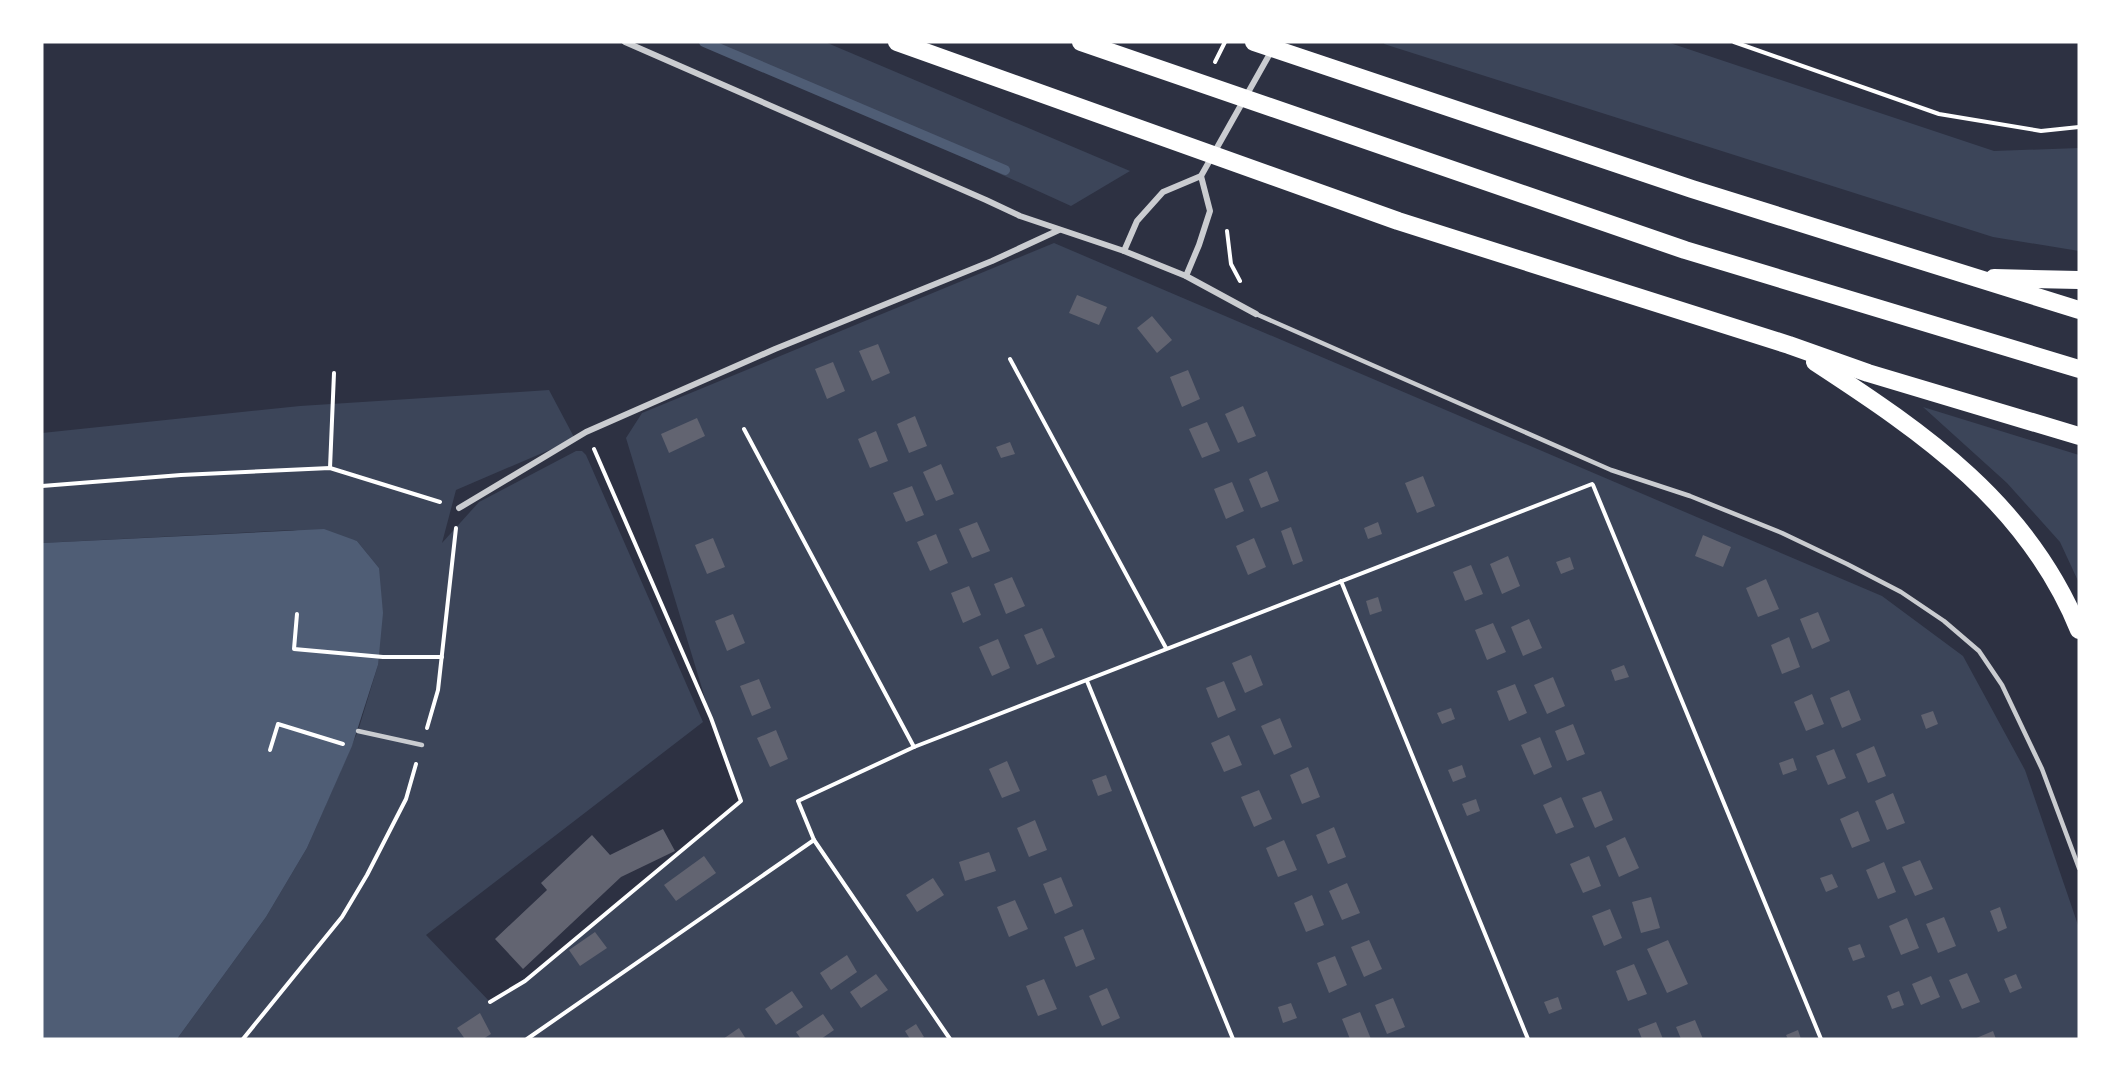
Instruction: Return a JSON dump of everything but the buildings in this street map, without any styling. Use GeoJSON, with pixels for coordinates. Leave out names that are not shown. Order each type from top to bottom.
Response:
{"type":"FeatureCollection","features":[{"type":"Feature","properties":{"kind":"highway"},"geometry":{"type":"LineString","coordinates":[[897,42],[1398,222],[1788,345],[1868,373],[2079,436]]}},
{"type":"Feature","properties":{"kind":"highway"},"geometry":{"type":"LineString","coordinates":[[1081,42],[1685,250],[2079,369]]}},
{"type":"Feature","properties":{"kind":"highway"},"geometry":{"type":"LineString","coordinates":[[1254,42],[1692,189],[2079,310]]}},
{"type":"Feature","properties":{"kind":"highway"},"geometry":{"type":"LineString","coordinates":[[1969,277],[2079,280]]}},
{"type":"Feature","properties":{"kind":"highway"},"geometry":{"type":"LineString","coordinates":[[1788,345],[1881,405],[1936,446],[1988,492],[2034,546],[2070,607],[2079,630]]}},
{"type":"Feature","properties":{"kind":"street"},"geometry":{"type":"LineString","coordinates":[[625,42],[1020,216],[1124,251],[1186,276],[1256,314]]}},
{"type":"Feature","properties":{"kind":"street"},"geometry":{"type":"LineString","coordinates":[[1124,251],[1137,221],[1163,192],[1201,176],[1276,42]]}},
{"type":"Feature","properties":{"kind":"street"},"geometry":{"type":"LineString","coordinates":[[1186,276],[1210,212],[1201,176]]}},
{"type":"Feature","properties":{"kind":"street"},"geometry":{"type":"LineString","coordinates":[[459,508],[586,432],[776,350],[992,261],[1059,230]]}},
{"type":"Feature","properties":{"kind":"lane"},"geometry":{"type":"LineString","coordinates":[[1256,314],[1611,470],[1690,496],[1782,533],[1901,592],[1944,621],[1979,651],[2001,685],[2042,769],[2079,868]]}},
{"type":"Feature","properties":{"kind":"lane"},"geometry":{"type":"LineString","coordinates":[[358,731],[422,745]]}},
{"type":"Feature","properties":{"kind":"path"},"geometry":{"type":"LineString","coordinates":[[1734,42],[1939,114],[2041,131],[2079,127]]}},
{"type":"Feature","properties":{"kind":"path"},"geometry":{"type":"LineString","coordinates":[[1010,359],[1166,648]]}},
{"type":"Feature","properties":{"kind":"path"},"geometry":{"type":"LineString","coordinates":[[330,468],[334,373]]}},
{"type":"Feature","properties":{"kind":"path"},"geometry":{"type":"LineString","coordinates":[[744,429],[915,747]]}},
{"type":"Feature","properties":{"kind":"path"},"geometry":{"type":"LineString","coordinates":[[490,1002],[525,981],[741,801],[711,717],[586,432]]}},
{"type":"Feature","properties":{"kind":"path"},"geometry":{"type":"LineString","coordinates":[[42,486],[181,475],[330,468],[459,508],[438,690],[406,799],[367,875],[342,917],[243,1039]]}},
{"type":"Feature","properties":{"kind":"path"},"geometry":{"type":"LineString","coordinates":[[950,1039],[814,840],[798,801],[915,747],[1593,483],[1821,1039]]}},
{"type":"Feature","properties":{"kind":"path"},"geometry":{"type":"LineString","coordinates":[[1341,580],[1528,1039]]}},
{"type":"Feature","properties":{"kind":"path"},"geometry":{"type":"LineString","coordinates":[[297,614],[294,649],[383,657],[442,657]]}},
{"type":"Feature","properties":{"kind":"path"},"geometry":{"type":"LineString","coordinates":[[1087,681],[1233,1039]]}},
{"type":"Feature","properties":{"kind":"path"},"geometry":{"type":"LineString","coordinates":[[270,750],[278,724],[352,746]]}},
{"type":"Feature","properties":{"kind":"path"},"geometry":{"type":"LineString","coordinates":[[527,1039],[814,840]]}},
{"type":"Feature","properties":{"kind":"shaded area"},"geometry":{"type":"Polygon","coordinates":[[[710,42],[825,42],[1130,171],[1071,206],[710,42]]]}},
{"type":"Feature","properties":{"kind":"shaded area"},"geometry":{"type":"Polygon","coordinates":[[[1385,42],[1667,42],[1994,151],[2079,148],[2079,251],[1993,237],[1384,44],[1385,42]]]}},
{"type":"Feature","properties":{"kind":"shaded area"},"geometry":{"type":"Polygon","coordinates":[[[1054,243],[1882,596],[1963,656],[2025,770],[2079,928],[2079,1039],[177,1039],[266,917],[307,848],[358,731],[378,665],[379,568],[357,541],[293,530],[42,543],[42,433],[300,406],[549,390],[575,439],[456,490],[442,543],[479,502],[576,451],[582,451],[586,455],[703,722],[426,935],[490,1002],[525,981],[741,800],[711,718],[626,438],[642,413],[1054,243]]]}},
{"type":"Feature","properties":{"kind":"shaded area"},"geometry":{"type":"Polygon","coordinates":[[[1923,407],[2079,455],[2079,583],[2060,542],[2007,483],[1923,407]]]}},
{"type":"Feature","properties":{"kind":"shaded area"},"geometry":{"type":"Polygon","coordinates":[[[324,529],[357,541],[379,568],[383,613],[378,665],[352,746],[307,848],[266,917],[177,1039],[42,1039],[42,543],[324,529]]]}},
{"type":"Feature","properties":{"kind":"waterway"},"geometry":{"type":"LineString","coordinates":[[704,42],[1005,170]]}}]}
